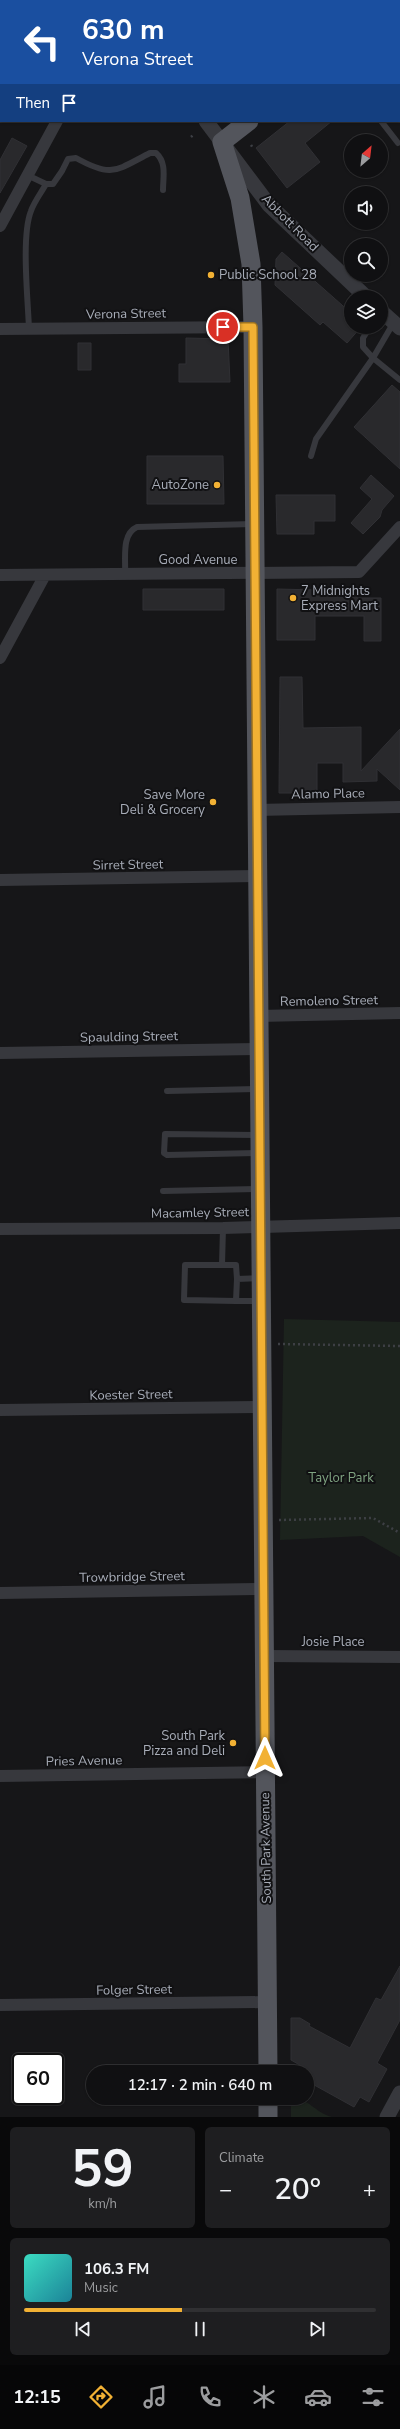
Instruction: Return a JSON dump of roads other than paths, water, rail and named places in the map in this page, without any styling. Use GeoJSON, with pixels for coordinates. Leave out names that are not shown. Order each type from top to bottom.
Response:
{"type":"FeatureCollection","features":[{"type":"Feature","properties":{"kind":"main road"},"geometry":{"type":"LineString","coordinates":[[222,142],[248,122]]}},
{"type":"Feature","properties":{"kind":"main road","name":"South Park Avenue"},"geometry":{"type":"LineString","coordinates":[[222,142],[241,206],[251,264],[253,327],[256,810],[261,1189],[260,1301],[262,1344],[263,1520],[266,1656],[265,1772],[268,2065]]}},
{"type":"Feature","properties":{"kind":"main road"},"geometry":{"type":"LineString","coordinates":[[268,2105],[268,2117]]}},
{"type":"Feature","properties":{"kind":"street"},"geometry":{"type":"LineString","coordinates":[[0,226],[56,122]]}},
{"type":"Feature","properties":{"kind":"street","name":"South Park Avenue"},"geometry":{"type":"LineString","coordinates":[[207,122],[222,142]]}},
{"type":"Feature","properties":{"kind":"street","name":"Abbott Road"},"geometry":{"type":"LineString","coordinates":[[222,142],[269,205],[359,290]]}},
{"type":"Feature","properties":{"kind":"street"},"geometry":{"type":"LineString","coordinates":[[388,317],[397,325]]}},
{"type":"Feature","properties":{"kind":"street","name":"Verona Street"},"geometry":{"type":"LineString","coordinates":[[0,329],[253,327]]}},
{"type":"Feature","properties":{"kind":"street","name":"Good Avenue"},"geometry":{"type":"LineString","coordinates":[[0,576],[359,572],[400,527]]}},
{"type":"Feature","properties":{"kind":"street"},"geometry":{"type":"LineString","coordinates":[[0,658],[45,575]]}},
{"type":"Feature","properties":{"kind":"street","name":"Alamo Place"},"geometry":{"type":"LineString","coordinates":[[256,810],[400,807]]}},
{"type":"Feature","properties":{"kind":"street","name":"Sirret Street"},"geometry":{"type":"LineString","coordinates":[[0,880],[257,876]]}},
{"type":"Feature","properties":{"kind":"street","name":"Remoleno Street"},"geometry":{"type":"LineString","coordinates":[[258,1016],[400,1013]]}},
{"type":"Feature","properties":{"kind":"street","name":"Spaulding Street"},"geometry":{"type":"LineString","coordinates":[[0,1053],[259,1049]]}},
{"type":"Feature","properties":{"kind":"street","name":"Macamley Street"},"geometry":{"type":"LineString","coordinates":[[0,1229],[223,1228],[400,1223]]}},
{"type":"Feature","properties":{"kind":"street","name":"Koester Street"},"geometry":{"type":"LineString","coordinates":[[0,1410],[262,1407]]}},
{"type":"Feature","properties":{"kind":"street","name":"Trowbridge Street"},"geometry":{"type":"LineString","coordinates":[[0,1593],[264,1589]]}},
{"type":"Feature","properties":{"kind":"street","name":"Josie Place"},"geometry":{"type":"LineString","coordinates":[[266,1656],[399,1655]]}},
{"type":"Feature","properties":{"kind":"street","name":"Pries Avenue"},"geometry":{"type":"LineString","coordinates":[[0,1776],[265,1772]]}},
{"type":"Feature","properties":{"kind":"street","name":"Folger Street"},"geometry":{"type":"LineString","coordinates":[[0,2005],[267,2002]]}},
{"type":"Feature","properties":{"kind":"street"},"geometry":{"type":"LineString","coordinates":[[387,2117],[400,2093]]}},
{"type":"Feature","properties":{"kind":"lane"},"geometry":{"type":"LineString","coordinates":[[382,122],[398,143]]}},
{"type":"Feature","properties":{"kind":"lane"},"geometry":{"type":"LineString","coordinates":[[28,175],[46,184],[53,184],[68,159],[76,158],[104,171],[114,170],[150,153],[156,153],[161,158],[164,167],[163,190]]}},
{"type":"Feature","properties":{"kind":"lane"},"geometry":{"type":"LineString","coordinates":[[29,329],[27,246],[29,222],[31,212],[46,184]]}},
{"type":"Feature","properties":{"kind":"lane"},"geometry":{"type":"LineString","coordinates":[[311,456],[316,439],[397,325]]}},
{"type":"Feature","properties":{"kind":"lane"},"geometry":{"type":"LineString","coordinates":[[366,334],[363,338],[362,347],[400,380]]}},
{"type":"Feature","properties":{"kind":"lane"},"geometry":{"type":"LineString","coordinates":[[125,574],[126,535],[130,530],[137,527],[254,524]]}},
{"type":"Feature","properties":{"kind":"lane"},"geometry":{"type":"LineString","coordinates":[[167,1091],[259,1090]]}},
{"type":"Feature","properties":{"kind":"lane"},"geometry":{"type":"LineString","coordinates":[[165,1134],[260,1144],[167,1155],[164,1153],[165,1134]]}},
{"type":"Feature","properties":{"kind":"lane"},"geometry":{"type":"LineString","coordinates":[[163,1191],[261,1189]]}},
{"type":"Feature","properties":{"kind":"lane"},"geometry":{"type":"LineString","coordinates":[[222,1265],[223,1228]]}},
{"type":"Feature","properties":{"kind":"lane"},"geometry":{"type":"LineString","coordinates":[[236,1301],[236,1265],[186,1265],[184,1300],[236,1301],[260,1301]]}},
{"type":"Feature","properties":{"kind":"lane"},"geometry":{"type":"LineString","coordinates":[[237,1279],[260,1278]]}},
{"type":"Feature","properties":{"kind":"place","name":"Public School 28"},"geometry":{"type":"Point","coordinates":[211,275]}},
{"type":"Feature","properties":{"kind":"place","name":"AutoZone"},"geometry":{"type":"Point","coordinates":[217,485]}},
{"type":"Feature","properties":{"kind":"place","name":"7 Midnights Express Mart"},"geometry":{"type":"Point","coordinates":[293,598]}},
{"type":"Feature","properties":{"kind":"place","name":"Save More Deli & Grocery"},"geometry":{"type":"Point","coordinates":[213,802]}},
{"type":"Feature","properties":{"kind":"place","name":"South Park Pizza and Deli"},"geometry":{"type":"Point","coordinates":[233,1743]}},
{"type":"Feature","properties":{"kind":"park label","name":"Taylor Park"},"geometry":{"type":"Point","coordinates":[341,1478]}}]}
